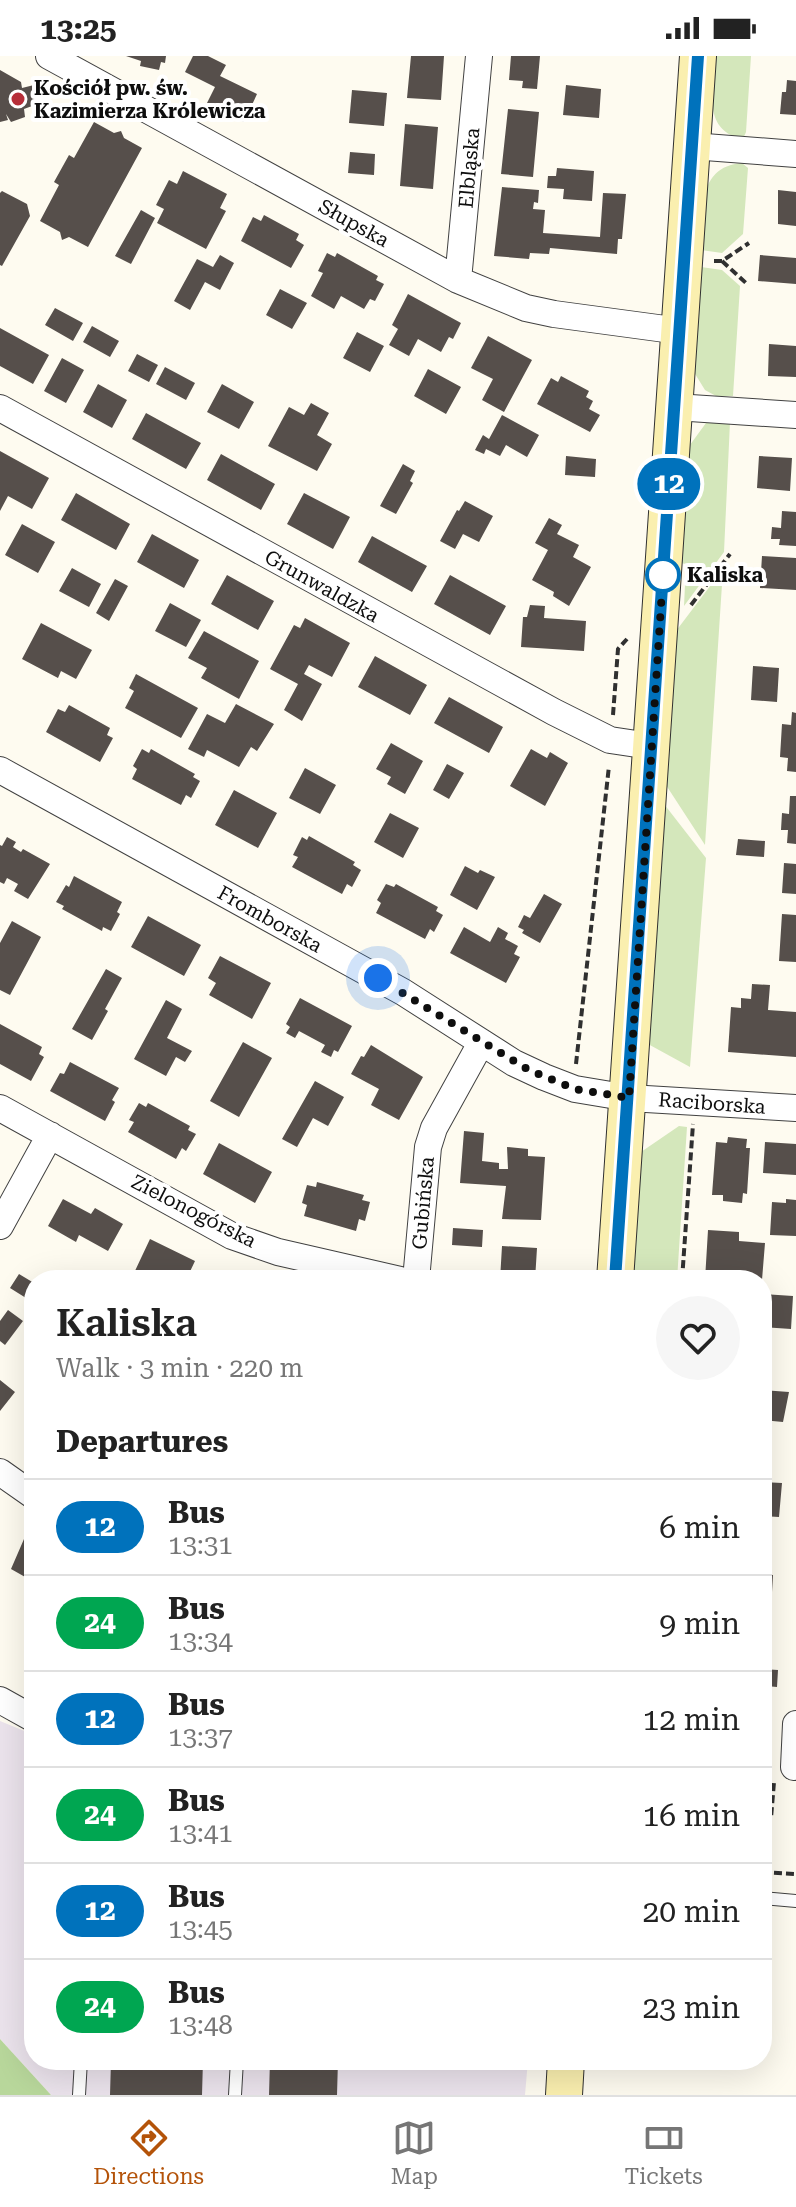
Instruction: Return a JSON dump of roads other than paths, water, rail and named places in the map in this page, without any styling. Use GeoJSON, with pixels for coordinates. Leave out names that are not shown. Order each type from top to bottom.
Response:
{"type":"FeatureCollection","features":[{"type":"Feature","properties":{"kind":"street","name":"Elbląska"},"geometry":{"type":"LineString","coordinates":[[458,280],[479,56]]}},
{"type":"Feature","properties":{"kind":"street"},"geometry":{"type":"LineString","coordinates":[[616,1270],[698,56]]}},
{"type":"Feature","properties":{"kind":"street","name":"Słupska"},"geometry":{"type":"LineString","coordinates":[[63,60],[458,280],[526,308],[680,331]]}},
{"type":"Feature","properties":{"kind":"street"},"geometry":{"type":"LineString","coordinates":[[692,146],[796,154]]}},
{"type":"Feature","properties":{"kind":"street"},"geometry":{"type":"LineString","coordinates":[[675,407],[796,415]]}},
{"type":"Feature","properties":{"kind":"street","name":"Grunwaldzka"},"geometry":{"type":"LineString","coordinates":[[0,408],[554,712],[610,740],[650,746]]}},
{"type":"Feature","properties":{"kind":"street","name":"Fromborska"},"geometry":{"type":"LineString","coordinates":[[0,770],[403,992],[514,1063],[575,1089],[629,1098]]}},
{"type":"Feature","properties":{"kind":"street","name":"Gubińska"},"geometry":{"type":"LineString","coordinates":[[417,1270],[428,1147],[434,1128],[481,1043]]}},
{"type":"Feature","properties":{"kind":"street","name":"Raciborska"},"geometry":{"type":"LineString","coordinates":[[629,1098],[796,1108]]}},
{"type":"Feature","properties":{"kind":"street","name":"Zielonogórska"},"geometry":{"type":"LineString","coordinates":[[0,1108],[232,1236],[278,1252],[356,1270]]}},
{"type":"Feature","properties":{"kind":"street"},"geometry":{"type":"LineString","coordinates":[[0,1226],[50,1135]]}},
{"type":"Feature","properties":{"kind":"street"},"geometry":{"type":"LineString","coordinates":[[0,1472],[24,1489]]}},
{"type":"Feature","properties":{"kind":"street"},"geometry":{"type":"LineString","coordinates":[[0,1700],[24,1713]]}},
{"type":"Feature","properties":{"kind":"street"},"geometry":{"type":"LineString","coordinates":[[794,1767],[796,1724]]}},
{"type":"Feature","properties":{"kind":"street"},"geometry":{"type":"LineString","coordinates":[[564,2095],[565,2070]]}},
{"type":"Feature","properties":{"kind":"lane"},"geometry":{"type":"LineString","coordinates":[[772,1899],[796,1901]]}},
{"type":"Feature","properties":{"kind":"lane"},"geometry":{"type":"LineString","coordinates":[[79,2095],[80,2070]]}},
{"type":"Feature","properties":{"kind":"lane"},"geometry":{"type":"LineString","coordinates":[[235,2095],[236,2070]]}},
{"type":"Feature","properties":{"kind":"place","name":"Kościół pw. św. Kazimierza Królewicza"},"geometry":{"type":"Point","coordinates":[18,99]}},
{"type":"Feature","properties":{"kind":"place","name":"Kaliska"},"geometry":{"type":"Point","coordinates":[663,575]}}]}
